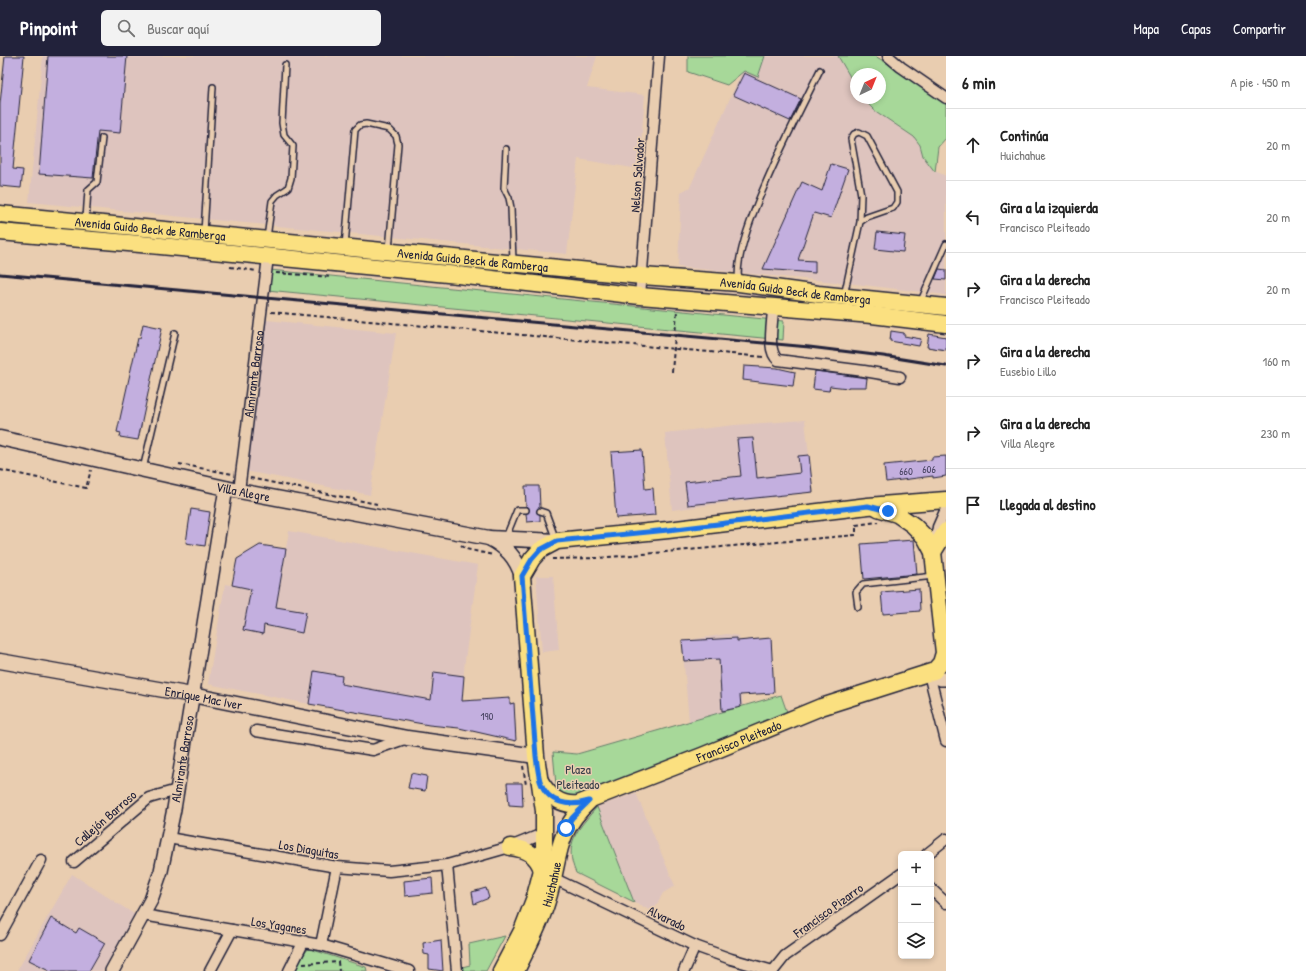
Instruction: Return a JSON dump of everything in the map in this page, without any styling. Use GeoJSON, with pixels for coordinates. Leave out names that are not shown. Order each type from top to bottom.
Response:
{"type":"FeatureCollection","features":[{"type":"Feature","properties":{"kind":"main road","name":"Avenida Guido Beck de Ramberga"},"geometry":{"type":"LineString","coordinates":[[0,214],[642,276],[739,283],[946,307]]}},
{"type":"Feature","properties":{"kind":"main road","name":"Avenida Guido Beck de Ramberga"},"geometry":{"type":"LineString","coordinates":[[0,232],[458,275],[640,296],[918,320],[946,324]]}},
{"type":"Feature","properties":{"kind":"main road"},"geometry":{"type":"LineString","coordinates":[[260,239],[268,257]]}},
{"type":"Feature","properties":{"kind":"main road"},"geometry":{"type":"LineString","coordinates":[[268,257],[274,248],[286,242]]}},
{"type":"Feature","properties":{"kind":"main road"},"geometry":{"type":"LineString","coordinates":[[738,304],[739,283]]}},
{"type":"Feature","properties":{"kind":"main road"},"geometry":{"type":"LineString","coordinates":[[918,320],[920,304]]}},
{"type":"Feature","properties":{"kind":"main road","name":"Villa Alegre"},"geometry":{"type":"LineString","coordinates":[[0,438],[232,490],[489,538],[557,541],[668,530],[868,506],[946,500]]}},
{"type":"Feature","properties":{"kind":"main road","name":"Villa Alegre"},"geometry":{"type":"LineString","coordinates":[[868,506],[888,511],[905,519],[919,531],[933,552]]}},
{"type":"Feature","properties":{"kind":"main road"},"geometry":{"type":"LineString","coordinates":[[929,674],[939,667],[944,653],[933,552],[946,531]]}},
{"type":"Feature","properties":{"kind":"main road","name":"Villa Alegre"},"geometry":{"type":"LineString","coordinates":[[489,538],[500,544],[512,554],[519,565],[522,576]]}},
{"type":"Feature","properties":{"kind":"main road"},"geometry":{"type":"LineString","coordinates":[[522,576],[536,554],[557,541]]}},
{"type":"Feature","properties":{"kind":"main road","name":"Huichahue"},"geometry":{"type":"LineString","coordinates":[[518,970],[539,924],[547,874],[545,833],[534,786],[530,756],[522,576]]}},
{"type":"Feature","properties":{"kind":"main road","name":"Enrique Mac Iver"},"geometry":{"type":"LineString","coordinates":[[0,661],[192,695],[407,738],[530,756]]}},
{"type":"Feature","properties":{"kind":"main road","name":"Francisco Pleiteado"},"geometry":{"type":"LineString","coordinates":[[534,786],[548,792],[563,804],[573,805],[589,801],[821,707],[929,674]]}},
{"type":"Feature","properties":{"kind":"main road","name":"Huichahue"},"geometry":{"type":"LineString","coordinates":[[501,971],[527,919],[566,828],[572,818],[589,801]]}},
{"type":"Feature","properties":{"kind":"main road"},"geometry":{"type":"LineString","coordinates":[[510,847],[529,852],[538,861],[547,874]]}},
{"type":"Feature","properties":{"kind":"street","name":"Nelson Salvador"},"geometry":{"type":"LineString","coordinates":[[640,296],[659,56]]}},
{"type":"Feature","properties":{"kind":"street"},"geometry":{"type":"LineString","coordinates":[[888,56],[901,67],[946,98]]}},
{"type":"Feature","properties":{"kind":"street","name":"Almirante Barroso"},"geometry":{"type":"LineString","coordinates":[[112,971],[143,915],[159,882],[177,790],[192,695],[232,490],[262,311],[268,257]]}},
{"type":"Feature","properties":{"kind":"street"},"geometry":{"type":"LineString","coordinates":[[773,308],[771,348],[775,358],[781,361],[900,377]]}},
{"type":"Feature","properties":{"kind":"street"},"geometry":{"type":"LineString","coordinates":[[933,552],[938,527],[946,508]]}},
{"type":"Feature","properties":{"kind":"street"},"geometry":{"type":"LineString","coordinates":[[929,674],[941,679],[946,679]]}},
{"type":"Feature","properties":{"kind":"street"},"geometry":{"type":"LineString","coordinates":[[929,674],[946,741]]}},
{"type":"Feature","properties":{"kind":"street","name":"Enrique Mac Iver"},"geometry":{"type":"LineString","coordinates":[[256,730],[363,750],[373,750],[407,738]]}},
{"type":"Feature","properties":{"kind":"street","name":"Callejón Barroso"},"geometry":{"type":"LineString","coordinates":[[74,862],[149,798],[177,790]]}},
{"type":"Feature","properties":{"kind":"street"},"geometry":{"type":"LineString","coordinates":[[457,971],[447,865],[510,847],[545,833]]}},
{"type":"Feature","properties":{"kind":"street","name":"Los Diaguitas"},"geometry":{"type":"LineString","coordinates":[[168,838],[337,867],[389,871],[447,865]]}},
{"type":"Feature","properties":{"kind":"street"},"geometry":{"type":"LineString","coordinates":[[931,851],[946,839]]}},
{"type":"Feature","properties":{"kind":"street"},"geometry":{"type":"LineString","coordinates":[[0,935],[40,860]]}},
{"type":"Feature","properties":{"kind":"street"},"geometry":{"type":"LineString","coordinates":[[321,945],[337,867]]}},
{"type":"Feature","properties":{"kind":"street","name":"Alvarado"},"geometry":{"type":"LineString","coordinates":[[547,874],[695,946],[731,959],[773,971]]}},
{"type":"Feature","properties":{"kind":"street","name":"Francisco Pizarro"},"geometry":{"type":"LineString","coordinates":[[773,971],[785,956],[898,876]]}},
{"type":"Feature","properties":{"kind":"street"},"geometry":{"type":"LineString","coordinates":[[934,892],[946,903]]}},
{"type":"Feature","properties":{"kind":"street","name":"Los Yaganes"},"geometry":{"type":"LineString","coordinates":[[143,915],[304,941],[321,945],[381,967],[409,971]]}},
{"type":"Feature","properties":{"kind":"street"},"geometry":{"type":"LineString","coordinates":[[210,971],[232,930]]}},
{"type":"Feature","properties":{"kind":"street"},"geometry":{"type":"LineString","coordinates":[[290,968],[304,941]]}},
{"type":"Feature","properties":{"kind":"street"},"geometry":{"type":"LineString","coordinates":[[684,971],[695,946]]}},
{"type":"Feature","properties":{"kind":"lane"},"geometry":{"type":"LineString","coordinates":[[260,239],[272,201],[276,195],[288,188],[291,178],[293,146],[284,135],[282,123],[285,65]]}},
{"type":"Feature","properties":{"kind":"lane"},"geometry":{"type":"LineString","coordinates":[[739,283],[737,272],[738,260],[753,215],[820,70]]}},
{"type":"Feature","properties":{"kind":"lane"},"geometry":{"type":"LineString","coordinates":[[204,234],[213,87]]}},
{"type":"Feature","properties":{"kind":"lane"},"geometry":{"type":"LineString","coordinates":[[345,247],[355,130],[360,125],[366,124],[389,129],[396,136],[398,144],[389,251]]}},
{"type":"Feature","properties":{"kind":"lane"},"geometry":{"type":"LineString","coordinates":[[844,296],[860,222],[861,195],[851,139],[854,134],[859,132],[867,136],[897,192],[898,199],[893,208],[867,217],[860,222]]}},
{"type":"Feature","properties":{"kind":"lane"},"geometry":{"type":"LineString","coordinates":[[86,222],[88,190],[97,182],[102,138]]}},
{"type":"Feature","properties":{"kind":"lane"},"geometry":{"type":"LineString","coordinates":[[506,149],[504,188],[509,198],[511,208],[513,263]]}},
{"type":"Feature","properties":{"kind":"lane"},"geometry":{"type":"LineString","coordinates":[[920,304],[946,244]]}},
{"type":"Feature","properties":{"kind":"lane"},"geometry":{"type":"LineString","coordinates":[[143,470],[175,333]]}},
{"type":"Feature","properties":{"kind":"lane"},"geometry":{"type":"LineString","coordinates":[[506,538],[517,510],[526,510]]}},
{"type":"Feature","properties":{"kind":"lane"},"geometry":{"type":"LineString","coordinates":[[540,511],[546,513],[557,541]]}},
{"type":"Feature","properties":{"kind":"lane"},"geometry":{"type":"LineString","coordinates":[[858,607],[856,592],[863,584],[936,576]]}},
{"type":"Feature","properties":{"kind":"path"},"geometry":{"type":"LineString","coordinates":[[672,372],[678,299]]}},
{"type":"Feature","properties":{"kind":"path"},"geometry":{"type":"LineString","coordinates":[[262,311],[775,358]]}},
{"type":"Feature","properties":{"kind":"path"},"geometry":{"type":"LineString","coordinates":[[550,559],[613,557],[856,535],[856,525],[885,521]]}},
{"type":"Feature","properties":{"kind":"path"},"geometry":{"type":"LineString","coordinates":[[457,532],[461,545],[466,549],[496,556]]}},
{"type":"Feature","properties":{"kind":"path"},"geometry":{"type":"LineString","coordinates":[[530,756],[523,770],[534,786]]}},
{"type":"Feature","properties":{"kind":"path"},"geometry":{"type":"LineString","coordinates":[[290,968],[338,962],[339,971]]}},
{"type":"Feature","properties":{"kind":"shaded area"},"geometry":{"type":"Polygon","coordinates":[[[43,56],[597,56],[587,88],[645,95],[639,169],[578,159],[567,254],[29,202],[43,56]]]}},
{"type":"Feature","properties":{"kind":"shaded area"},"geometry":{"type":"Polygon","coordinates":[[[749,56],[838,56],[850,77],[850,104],[868,104],[874,110],[914,137],[920,145],[923,156],[935,171],[946,176],[946,295],[847,283],[678,267],[681,192],[690,187],[749,56]]]}},
{"type":"Feature","properties":{"kind":"shaded area"},"geometry":{"type":"Polygon","coordinates":[[[266,320],[396,333],[370,495],[245,471],[266,320]]]}},
{"type":"Feature","properties":{"kind":"shaded area"},"geometry":{"type":"Polygon","coordinates":[[[805,420],[813,492],[672,510],[665,433],[735,425],[805,420]]]}},
{"type":"Feature","properties":{"kind":"shaded area"},"geometry":{"type":"Polygon","coordinates":[[[289,531],[478,565],[465,660],[459,728],[429,725],[309,704],[208,684],[225,584],[278,594],[289,531]]]}},
{"type":"Feature","properties":{"kind":"shaded area"},"geometry":{"type":"Polygon","coordinates":[[[536,576],[553,576],[559,650],[542,652],[536,576]]]}},
{"type":"Feature","properties":{"kind":"shaded area"},"geometry":{"type":"Polygon","coordinates":[[[727,634],[739,636],[743,706],[689,722],[682,641],[727,634]]]}},
{"type":"Feature","properties":{"kind":"shaded area"},"geometry":{"type":"Polygon","coordinates":[[[636,793],[675,886],[663,893],[653,912],[634,902],[597,807],[636,793]]]}},
{"type":"Feature","properties":{"kind":"shaded area"},"geometry":{"type":"Polygon","coordinates":[[[72,874],[134,914],[103,971],[17,971],[72,874]]]}},
{"type":"Feature","properties":{"kind":"green space"},"geometry":{"type":"Polygon","coordinates":[[[688,56],[765,56],[758,77],[744,71],[727,85],[688,72],[688,56]]]}},
{"type":"Feature","properties":{"kind":"green space"},"geometry":{"type":"Polygon","coordinates":[[[838,56],[875,56],[946,98],[946,138],[938,147],[935,172],[923,156],[920,145],[914,137],[874,110],[868,104],[886,104],[886,68],[850,68],[850,77],[838,56]]]}},
{"type":"Feature","properties":{"kind":"green space"},"geometry":{"type":"Polygon","coordinates":[[[16,223],[182,237],[182,243],[31,228],[16,223]]]}},
{"type":"Feature","properties":{"kind":"green space"},"geometry":{"type":"Polygon","coordinates":[[[270,270],[784,321],[783,340],[267,290],[270,270]]]}},
{"type":"Feature","properties":{"kind":"green space","name":"Plaza Pleiteado"},"geometry":{"type":"Polygon","coordinates":[[[781,695],[788,715],[576,799],[561,794],[556,785],[553,752],[577,754],[781,695]]]}},
{"type":"Feature","properties":{"kind":"green space"},"geometry":{"type":"Polygon","coordinates":[[[597,807],[634,902],[576,873],[572,862],[571,853],[574,837],[597,807]]]}},
{"type":"Feature","properties":{"kind":"green space"},"geometry":{"type":"Polygon","coordinates":[[[505,936],[486,971],[462,971],[462,967],[470,965],[469,944],[505,936]]]}},
{"type":"Feature","properties":{"kind":"green space"},"geometry":{"type":"Polygon","coordinates":[[[310,949],[366,967],[367,971],[294,971],[307,950],[310,949]]]}},
{"type":"Feature","properties":{"kind":"building"},"geometry":{"type":"Polygon","coordinates":[[[5,56],[24,56],[13,169],[23,170],[21,188],[0,186],[0,104],[5,56]]]}},
{"type":"Feature","properties":{"kind":"building"},"geometry":{"type":"Polygon","coordinates":[[[48,56],[127,56],[120,133],[98,131],[93,178],[39,174],[48,56]]]}},
{"type":"Feature","properties":{"kind":"building"},"geometry":{"type":"Polygon","coordinates":[[[744,73],[801,99],[790,121],[733,95],[744,73]]]}},
{"type":"Feature","properties":{"kind":"building"},"geometry":{"type":"Polygon","coordinates":[[[831,164],[848,169],[831,218],[814,213],[798,260],[815,261],[815,273],[763,269],[802,182],[822,191],[831,164]]]}},
{"type":"Feature","properties":{"kind":"building"},"geometry":{"type":"Polygon","coordinates":[[[877,232],[905,235],[903,252],[875,249],[877,232]]]}},
{"type":"Feature","properties":{"kind":"building"},"geometry":{"type":"Polygon","coordinates":[[[939,269],[946,270],[946,280],[935,279],[939,269]]]}},
{"type":"Feature","properties":{"kind":"building"},"geometry":{"type":"Polygon","coordinates":[[[143,324],[162,328],[138,440],[120,437],[121,433],[117,432],[138,338],[140,338],[143,324]]]}},
{"type":"Feature","properties":{"kind":"building"},"geometry":{"type":"Polygon","coordinates":[[[891,331],[904,333],[904,336],[921,339],[919,346],[890,341],[891,331]]]}},
{"type":"Feature","properties":{"kind":"building"},"geometry":{"type":"Polygon","coordinates":[[[929,334],[946,337],[946,350],[927,347],[929,334]]]}},
{"type":"Feature","properties":{"kind":"building"},"geometry":{"type":"Polygon","coordinates":[[[744,366],[777,368],[795,372],[793,386],[743,380],[744,366]]]}},
{"type":"Feature","properties":{"kind":"building"},"geometry":{"type":"Polygon","coordinates":[[[815,371],[867,378],[866,387],[848,388],[830,386],[829,391],[813,389],[815,371]]]}},
{"type":"Feature","properties":{"kind":"building"},"geometry":{"type":"Polygon","coordinates":[[[753,438],[757,478],[800,473],[798,456],[809,455],[813,492],[688,505],[685,482],[741,476],[737,439],[753,438]]]}},
{"type":"Feature","properties":{"kind":"building"},"geometry":{"type":"Polygon","coordinates":[[[642,450],[645,489],[653,488],[655,515],[616,518],[611,452],[642,450]]]}},
{"type":"Feature","properties":{"kind":"building"},"geometry":{"type":"Polygon","coordinates":[[[946,456],[946,476],[933,478],[933,476],[886,482],[884,465],[932,460],[932,457],[946,456]]]}},
{"type":"Feature","properties":{"kind":"building"},"geometry":{"type":"Polygon","coordinates":[[[525,486],[539,486],[540,507],[536,511],[540,515],[540,521],[527,522],[526,514],[530,510],[526,506],[525,486]]]}},
{"type":"Feature","properties":{"kind":"building"},"geometry":{"type":"Polygon","coordinates":[[[191,509],[210,512],[205,546],[186,543],[191,509]]]}},
{"type":"Feature","properties":{"kind":"building"},"geometry":{"type":"Polygon","coordinates":[[[914,540],[917,574],[864,579],[861,544],[914,540]]]}},
{"type":"Feature","properties":{"kind":"building"},"geometry":{"type":"Polygon","coordinates":[[[260,545],[286,549],[276,607],[306,612],[302,633],[264,625],[263,634],[243,630],[251,589],[232,585],[237,559],[260,545]]]}},
{"type":"Feature","properties":{"kind":"building"},"geometry":{"type":"Polygon","coordinates":[[[919,589],[920,611],[883,614],[881,592],[919,589]]]}},
{"type":"Feature","properties":{"kind":"building"},"geometry":{"type":"Polygon","coordinates":[[[737,638],[737,641],[771,638],[774,693],[740,695],[741,707],[722,711],[719,659],[684,661],[682,641],[737,638]]]}},
{"type":"Feature","properties":{"kind":"building"},"geometry":{"type":"Polygon","coordinates":[[[314,671],[342,676],[341,684],[431,700],[434,672],[464,676],[462,701],[510,698],[510,704],[514,703],[516,741],[459,728],[429,725],[309,704],[314,671]]]}},
{"type":"Feature","properties":{"kind":"building"},"geometry":{"type":"Polygon","coordinates":[[[411,773],[427,776],[425,791],[408,788],[411,773]]]}},
{"type":"Feature","properties":{"kind":"building"},"geometry":{"type":"Polygon","coordinates":[[[507,783],[522,783],[523,806],[509,805],[507,783]]]}},
{"type":"Feature","properties":{"kind":"building"},"geometry":{"type":"Polygon","coordinates":[[[432,878],[433,893],[405,896],[404,881],[432,878]]]}},
{"type":"Feature","properties":{"kind":"building"},"geometry":{"type":"Polygon","coordinates":[[[486,888],[489,898],[474,904],[472,892],[486,888]]]}},
{"type":"Feature","properties":{"kind":"building"},"geometry":{"type":"Polygon","coordinates":[[[51,918],[76,933],[79,928],[105,943],[89,971],[51,971],[29,960],[51,918]]]}},
{"type":"Feature","properties":{"kind":"building"},"geometry":{"type":"Polygon","coordinates":[[[441,940],[443,971],[429,969],[429,955],[424,954],[423,943],[441,940]]]}},
{"type":"Feature","properties":{"kind":"railway"},"geometry":{"type":"LineString","coordinates":[[0,274],[809,347],[883,356],[946,366]]}},
{"type":"Feature","properties":{"kind":"route"},"geometry":{"type":"LineString","coordinates":[[566,828],[572,818],[589,801],[573,805],[563,804],[554,798],[540,782],[536,756],[525,597],[522,576],[526,567],[540,550],[557,541],[668,530],[868,506],[888,511]]}}]}
